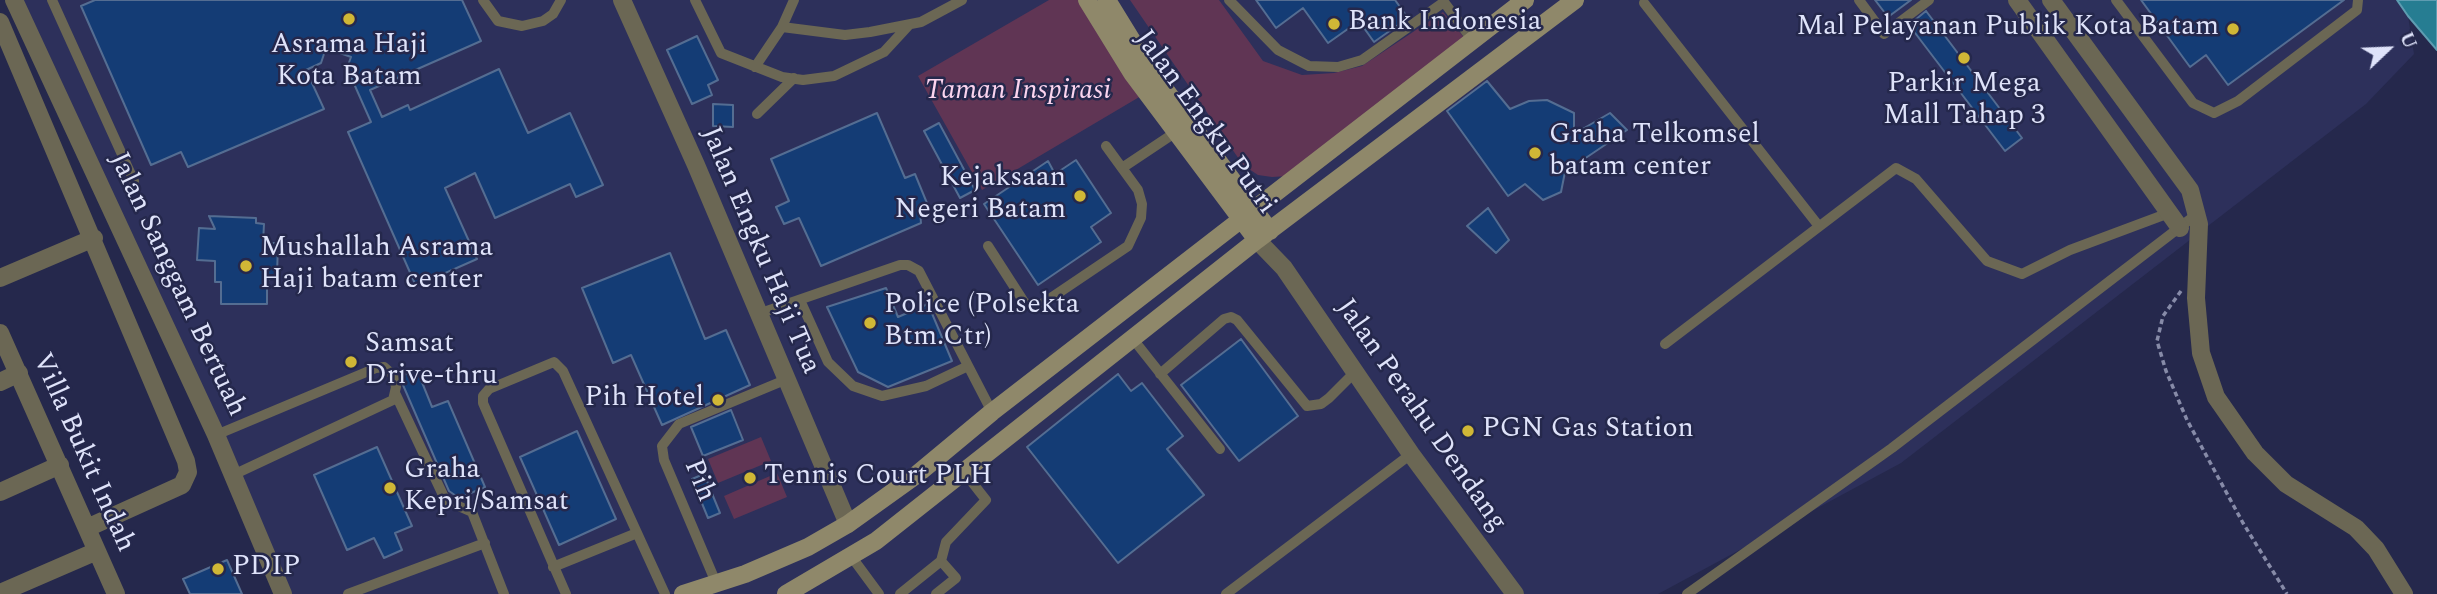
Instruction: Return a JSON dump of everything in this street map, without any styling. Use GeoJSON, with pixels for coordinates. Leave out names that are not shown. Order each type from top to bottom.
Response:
{"type":"FeatureCollection","features":[{"type":"Feature","properties":{"kind":"main road","name":"Jalan Engku Putri"},"geometry":{"type":"LineString","coordinates":[[1087,0],[1132,73],[1240,219],[1264,236]]}},
{"type":"Feature","properties":{"kind":"main road","name":"Jalan Engku Putri"},"geometry":{"type":"LineString","coordinates":[[1107,0],[1147,65],[1256,207],[1264,236]]}},
{"type":"Feature","properties":{"kind":"main road"},"geometry":{"type":"LineString","coordinates":[[683,594],[717,585],[808,547],[848,524],[915,476],[992,412],[1525,0]]}},
{"type":"Feature","properties":{"kind":"main road"},"geometry":{"type":"LineString","coordinates":[[786,594],[876,541],[1264,236],[1576,0]]}},
{"type":"Feature","properties":{"kind":"street","name":"Jalan Sanggam Bertuah"},"geometry":{"type":"LineString","coordinates":[[14,0],[216,435],[284,594]]}},
{"type":"Feature","properties":{"kind":"street","name":"Jalan Engku Haji Tua"},"geometry":{"type":"LineString","coordinates":[[622,0],[848,524]]}},
{"type":"Feature","properties":{"kind":"street"},"geometry":{"type":"LineString","coordinates":[[2017,0],[2180,228]]}},
{"type":"Feature","properties":{"kind":"street"},"geometry":{"type":"LineString","coordinates":[[2052,0],[2182,177],[2197,214],[2196,279],[2201,353],[2216,397],[2255,453],[2286,484],[2356,528],[2376,549],[2404,594]]}},
{"type":"Feature","properties":{"kind":"street"},"geometry":{"type":"LineString","coordinates":[[0,22],[6,53],[94,238],[186,461],[188,472],[182,485],[87,528]]}},
{"type":"Feature","properties":{"kind":"street","name":"Jalan Perahu Dendang"},"geometry":{"type":"LineString","coordinates":[[1264,236],[1411,454],[1515,594]]}},
{"type":"Feature","properties":{"kind":"street"},"geometry":{"type":"LineString","coordinates":[[0,278],[94,238]]}},
{"type":"Feature","properties":{"kind":"street","name":"Villa Bukit Indah"},"geometry":{"type":"LineString","coordinates":[[0,333],[116,594]]}},
{"type":"Feature","properties":{"kind":"street"},"geometry":{"type":"LineString","coordinates":[[0,382],[19,373]]}},
{"type":"Feature","properties":{"kind":"street"},"geometry":{"type":"LineString","coordinates":[[0,492],[60,465]]}},
{"type":"Feature","properties":{"kind":"street"},"geometry":{"type":"LineString","coordinates":[[0,593],[97,551]]}},
{"type":"Feature","properties":{"kind":"lane"},"geometry":{"type":"LineString","coordinates":[[52,0],[134,181]]}},
{"type":"Feature","properties":{"kind":"lane"},"geometry":{"type":"LineString","coordinates":[[483,0],[498,21],[522,26],[543,21],[553,14],[561,0]]}},
{"type":"Feature","properties":{"kind":"lane"},"geometry":{"type":"LineString","coordinates":[[695,0],[721,53],[755,67],[794,78],[819,79],[847,71],[884,52],[908,26]]}},
{"type":"Feature","properties":{"kind":"lane"},"geometry":{"type":"LineString","coordinates":[[755,67],[782,27],[794,0]]}},
{"type":"Feature","properties":{"kind":"lane"},"geometry":{"type":"LineString","coordinates":[[782,27],[845,35],[908,26],[934,16],[962,0]]}},
{"type":"Feature","properties":{"kind":"lane"},"geometry":{"type":"LineString","coordinates":[[1229,0],[1278,50],[1309,66],[1338,67],[1362,60],[1444,2],[1473,41]]}},
{"type":"Feature","properties":{"kind":"lane"},"geometry":{"type":"LineString","coordinates":[[1859,0],[1884,34],[1929,0]]}},
{"type":"Feature","properties":{"kind":"lane"},"geometry":{"type":"LineString","coordinates":[[2116,0],[2124,5],[2193,103],[2214,113],[2238,101],[2357,10],[2358,0]]}},
{"type":"Feature","properties":{"kind":"lane"},"geometry":{"type":"LineString","coordinates":[[1644,3],[1818,225]]}},
{"type":"Feature","properties":{"kind":"lane"},"geometry":{"type":"LineString","coordinates":[[757,114],[794,78]]}},
{"type":"Feature","properties":{"kind":"lane"},"geometry":{"type":"LineString","coordinates":[[1122,168],[1176,132]]}},
{"type":"Feature","properties":{"kind":"lane"},"geometry":{"type":"LineString","coordinates":[[988,246],[1024,302],[1033,307],[1042,304],[1128,246],[1134,238],[1142,204],[1138,190],[1106,146]]}},
{"type":"Feature","properties":{"kind":"lane"},"geometry":{"type":"LineString","coordinates":[[1665,344],[1896,168],[1916,178],[1987,261],[2022,274],[2070,250],[2169,213]]}},
{"type":"Feature","properties":{"kind":"lane"},"geometry":{"type":"LineString","coordinates":[[1687,594],[1892,449],[2197,214]]}},
{"type":"Feature","properties":{"kind":"lane"},"geometry":{"type":"LineString","coordinates":[[758,314],[901,265],[908,265],[919,271],[992,412]]}},
{"type":"Feature","properties":{"kind":"lane"},"geometry":{"type":"LineString","coordinates":[[800,300],[828,362],[853,386],[882,396],[926,386],[967,367]]}},
{"type":"Feature","properties":{"kind":"lane"},"geometry":{"type":"LineString","coordinates":[[1160,374],[1224,318],[1231,317],[1237,320],[1307,406],[1321,404],[1355,372]]}},
{"type":"Feature","properties":{"kind":"lane"},"geometry":{"type":"LineString","coordinates":[[1133,339],[1220,449]]}},
{"type":"Feature","properties":{"kind":"lane"},"geometry":{"type":"LineString","coordinates":[[566,594],[483,403],[483,396],[489,389],[554,362],[563,370],[666,594]]}},
{"type":"Feature","properties":{"kind":"lane"},"geometry":{"type":"LineString","coordinates":[[216,435],[384,367],[393,375],[396,395],[443,495],[447,501],[472,512],[504,594]]}},
{"type":"Feature","properties":{"kind":"lane","name":"Pih"},"geometry":{"type":"LineString","coordinates":[[717,585],[664,460],[662,446],[680,424],[785,380]]}},
{"type":"Feature","properties":{"kind":"lane"},"geometry":{"type":"LineString","coordinates":[[233,475],[393,400],[396,395]]}},
{"type":"Feature","properties":{"kind":"lane"},"geometry":{"type":"LineString","coordinates":[[1226,594],[1411,454]]}},
{"type":"Feature","properties":{"kind":"lane"},"geometry":{"type":"LineString","coordinates":[[900,594],[941,561],[946,542],[986,500],[964,472]]}},
{"type":"Feature","properties":{"kind":"lane"},"geometry":{"type":"LineString","coordinates":[[553,567],[637,533]]}},
{"type":"Feature","properties":{"kind":"lane"},"geometry":{"type":"LineString","coordinates":[[348,594],[485,542]]}},
{"type":"Feature","properties":{"kind":"lane"},"geometry":{"type":"LineString","coordinates":[[851,556],[880,594]]}},
{"type":"Feature","properties":{"kind":"lane"},"geometry":{"type":"LineString","coordinates":[[936,594],[956,578],[941,561]]}},
{"type":"Feature","properties":{"kind":"path"},"geometry":{"type":"LineString","coordinates":[[2196,279],[2175,296],[2163,316],[2157,341],[2187,420],[2243,523],[2287,594]]}},
{"type":"Feature","properties":{"kind":"shaded area"},"geometry":{"type":"Polygon","coordinates":[[[14,0],[2397,0],[2408,16],[2414,54],[2366,104],[1901,463],[1658,594],[283,594],[14,0]]]}},
{"type":"Feature","properties":{"kind":"shaded area"},"geometry":{"type":"Polygon","coordinates":[[[2397,0],[2437,0],[2437,50],[2408,16],[2397,0]]]}},
{"type":"Feature","properties":{"kind":"green space","name":"Taman Inspirasi"},"geometry":{"type":"Polygon","coordinates":[[[1049,0],[1082,0],[1141,96],[982,190],[918,76],[1049,0]]]}},
{"type":"Feature","properties":{"kind":"green space"},"geometry":{"type":"Polygon","coordinates":[[[1130,0],[1219,0],[1263,61],[1302,75],[1334,73],[1362,66],[1443,12],[1467,41],[1288,176],[1272,177],[1258,175],[1243,165],[1130,0]]]}},
{"type":"Feature","properties":{"kind":"green space"},"geometry":{"type":"Polygon","coordinates":[[[761,437],[771,461],[718,483],[708,459],[761,437]]]}},
{"type":"Feature","properties":{"kind":"green space"},"geometry":{"type":"Polygon","coordinates":[[[777,473],[787,497],[734,519],[724,496],[777,473]]]}},
{"type":"Feature","properties":{"kind":"building"},"geometry":{"type":"Polygon","coordinates":[[[95,0],[462,0],[481,41],[370,90],[382,117],[408,105],[410,110],[499,69],[528,133],[570,113],[603,185],[576,197],[570,184],[495,218],[475,173],[445,188],[477,259],[416,286],[348,132],[371,122],[347,68],[351,57],[326,48],[321,63],[306,70],[324,109],[188,167],[181,152],[151,165],[81,6],[95,0]]]}},
{"type":"Feature","properties":{"kind":"building","name":"Bank Indonesia"},"geometry":{"type":"Polygon","coordinates":[[[1256,0],[1395,0],[1408,18],[1374,42],[1359,21],[1328,43],[1303,8],[1276,28],[1256,0]]]}},
{"type":"Feature","properties":{"kind":"building"},"geometry":{"type":"Polygon","coordinates":[[[1875,0],[1911,0],[1888,17],[1875,0]]]}},
{"type":"Feature","properties":{"kind":"building","name":"Mal Pelayanan Publik Kota Batam"},"geometry":{"type":"Polygon","coordinates":[[[2141,0],[2344,0],[2228,85],[2206,55],[2190,67],[2141,0]]]}},
{"type":"Feature","properties":{"kind":"building"},"geometry":{"type":"Polygon","coordinates":[[[1926,11],[2022,138],[2005,151],[1909,25],[1926,11]]]}},
{"type":"Feature","properties":{"kind":"building"},"geometry":{"type":"Polygon","coordinates":[[[697,36],[718,80],[708,85],[712,95],[692,104],[667,50],[697,36]]]}},
{"type":"Feature","properties":{"kind":"building","name":"Graha Telkomsel batam center"},"geometry":{"type":"Polygon","coordinates":[[[1487,81],[1510,109],[1529,101],[1547,100],[1574,113],[1574,134],[1610,113],[1627,130],[1565,172],[1561,192],[1543,200],[1525,184],[1508,196],[1447,111],[1487,81]]]}},
{"type":"Feature","properties":{"kind":"building"},"geometry":{"type":"Polygon","coordinates":[[[713,104],[733,105],[733,127],[713,126],[713,104]]]}},
{"type":"Feature","properties":{"kind":"building"},"geometry":{"type":"Polygon","coordinates":[[[877,113],[905,178],[915,174],[929,208],[920,212],[921,223],[821,266],[799,218],[784,224],[776,207],[789,201],[771,159],[877,113]]]}},
{"type":"Feature","properties":{"kind":"building"},"geometry":{"type":"Polygon","coordinates":[[[939,123],[975,190],[960,198],[924,131],[939,123]]]}},
{"type":"Feature","properties":{"kind":"building"},"geometry":{"type":"Polygon","coordinates":[[[1076,160],[1111,213],[1091,227],[1101,242],[1038,285],[984,204],[1048,161],[1055,174],[1076,160]]]}},
{"type":"Feature","properties":{"kind":"building"},"geometry":{"type":"Polygon","coordinates":[[[1488,208],[1509,240],[1496,253],[1467,226],[1488,208]]]}},
{"type":"Feature","properties":{"kind":"building"},"geometry":{"type":"Polygon","coordinates":[[[209,216],[256,218],[256,223],[264,224],[263,243],[278,243],[277,275],[267,281],[267,304],[221,304],[221,282],[215,282],[215,261],[197,260],[199,228],[215,229],[209,216]]]}},
{"type":"Feature","properties":{"kind":"building"},"geometry":{"type":"Polygon","coordinates":[[[670,253],[705,339],[726,330],[750,385],[662,425],[631,355],[613,363],[582,288],[670,253]]]}},
{"type":"Feature","properties":{"kind":"building"},"geometry":{"type":"Polygon","coordinates":[[[886,288],[898,317],[928,304],[952,361],[888,387],[858,372],[827,307],[886,288]]]}},
{"type":"Feature","properties":{"kind":"building"},"geometry":{"type":"Polygon","coordinates":[[[1241,339],[1298,416],[1239,461],[1181,385],[1241,339]]]}},
{"type":"Feature","properties":{"kind":"building"},"geometry":{"type":"Polygon","coordinates":[[[417,370],[432,407],[448,401],[485,487],[459,498],[449,491],[403,385],[401,376],[417,370]]]}},
{"type":"Feature","properties":{"kind":"building"},"geometry":{"type":"Polygon","coordinates":[[[1118,374],[1131,391],[1142,383],[1183,436],[1167,449],[1204,495],[1118,563],[1027,447],[1118,374]]]}},
{"type":"Feature","properties":{"kind":"building"},"geometry":{"type":"Polygon","coordinates":[[[731,410],[743,440],[703,456],[691,427],[731,410]]]}},
{"type":"Feature","properties":{"kind":"building"},"geometry":{"type":"Polygon","coordinates":[[[577,431],[616,519],[559,545],[520,457],[577,431]]]}},
{"type":"Feature","properties":{"kind":"building"},"geometry":{"type":"Polygon","coordinates":[[[377,447],[412,526],[395,533],[402,550],[384,558],[374,538],[347,550],[314,475],[377,447]]]}},
{"type":"Feature","properties":{"kind":"building"},"geometry":{"type":"Polygon","coordinates":[[[704,474],[720,513],[708,518],[692,479],[704,474]]]}},
{"type":"Feature","properties":{"kind":"building","name":"PDIP"},"geometry":{"type":"Polygon","coordinates":[[[227,560],[242,594],[190,594],[183,579],[227,560]]]}},
{"type":"Feature","properties":{"kind":"place","name":"Asrama Haji Kota Batam"},"geometry":{"type":"Point","coordinates":[349,19]}},
{"type":"Feature","properties":{"kind":"place","name":"Bank Indonesia"},"geometry":{"type":"Point","coordinates":[1334,24]}},
{"type":"Feature","properties":{"kind":"place","name":"Mal Pelayanan Publik Kota Batam"},"geometry":{"type":"Point","coordinates":[2233,29]}},
{"type":"Feature","properties":{"kind":"place","name":"Parkir Mega Mall Tahap 3"},"geometry":{"type":"Point","coordinates":[1964,58]}},
{"type":"Feature","properties":{"kind":"place","name":"Graha Telkomsel batam center"},"geometry":{"type":"Point","coordinates":[1535,153]}},
{"type":"Feature","properties":{"kind":"place","name":"Kejaksaan Negeri Batam"},"geometry":{"type":"Point","coordinates":[1080,196]}},
{"type":"Feature","properties":{"kind":"place","name":"Mushallah Asrama Haji batam center"},"geometry":{"type":"Point","coordinates":[246,266]}},
{"type":"Feature","properties":{"kind":"place","name":"Police (Polsekta Btm.Ctr)"},"geometry":{"type":"Point","coordinates":[870,323]}},
{"type":"Feature","properties":{"kind":"place","name":"Samsat Drive-thru"},"geometry":{"type":"Point","coordinates":[351,362]}},
{"type":"Feature","properties":{"kind":"place","name":"Pih Hotel"},"geometry":{"type":"Point","coordinates":[718,400]}},
{"type":"Feature","properties":{"kind":"place","name":"PGN Gas Station"},"geometry":{"type":"Point","coordinates":[1468,431]}},
{"type":"Feature","properties":{"kind":"place","name":"Tennis Court PLH"},"geometry":{"type":"Point","coordinates":[750,478]}},
{"type":"Feature","properties":{"kind":"place","name":"Graha Kepri/Samsat"},"geometry":{"type":"Point","coordinates":[390,488]}},
{"type":"Feature","properties":{"kind":"place","name":"PDIP"},"geometry":{"type":"Point","coordinates":[218,569]}}]}
